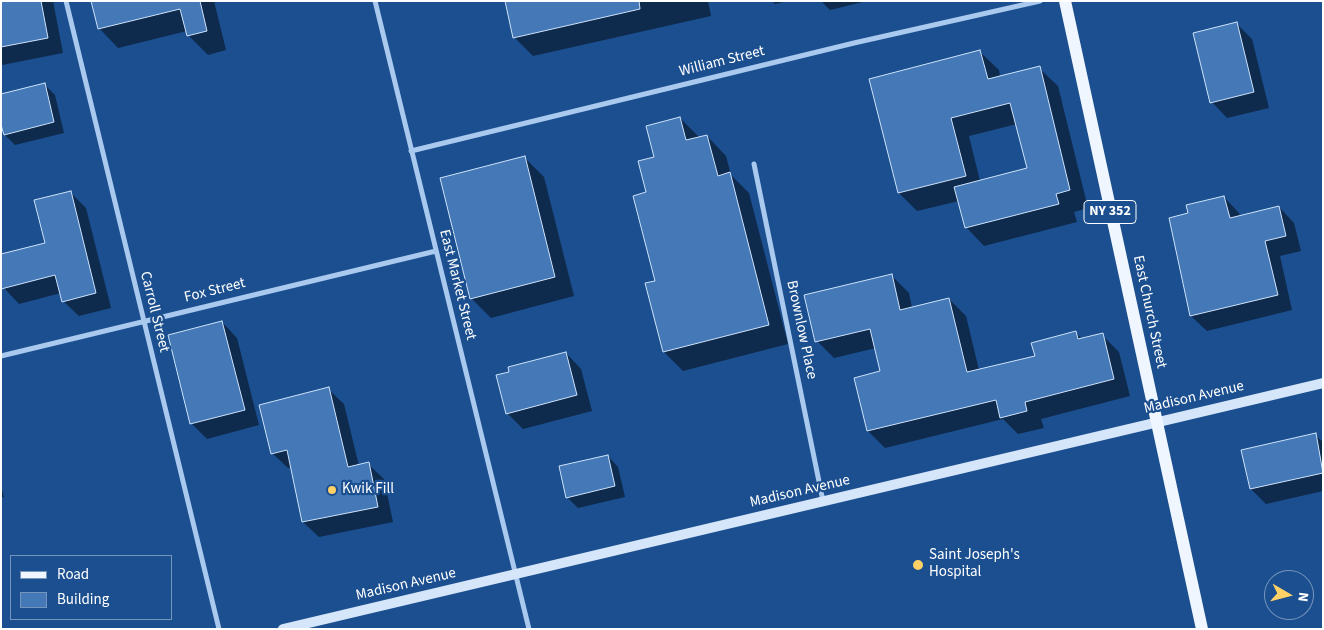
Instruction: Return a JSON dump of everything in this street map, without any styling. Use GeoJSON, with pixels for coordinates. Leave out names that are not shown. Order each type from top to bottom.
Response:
{"type":"FeatureCollection","features":[{"type":"Feature","properties":{"kind":"main road","name":"East Church Street"},"geometry":{"type":"LineString","coordinates":[[1065,1],[1202,629]]}},
{"type":"Feature","properties":{"kind":"main road","name":"Madison Avenue"},"geometry":{"type":"LineString","coordinates":[[283,629],[1323,383]]}},
{"type":"Feature","properties":{"kind":"street","name":"Carroll Street"},"geometry":{"type":"LineString","coordinates":[[66,1],[219,629]]}},
{"type":"Feature","properties":{"kind":"street","name":"East Market Street"},"geometry":{"type":"LineString","coordinates":[[375,1],[529,629]]}},
{"type":"Feature","properties":{"kind":"street","name":"William Street"},"geometry":{"type":"LineString","coordinates":[[411,151],[854,42],[1040,1]]}},
{"type":"Feature","properties":{"kind":"street","name":"Brownlow Place"},"geometry":{"type":"LineString","coordinates":[[754,164],[824,502]]}},
{"type":"Feature","properties":{"kind":"street","name":"Fox Street"},"geometry":{"type":"LineString","coordinates":[[1,356],[436,250]]}},
{"type":"Feature","properties":{"kind":"building"},"geometry":{"type":"Polygon","coordinates":[[[1,1],[41,1],[48,38],[1,47],[1,1]]]}},
{"type":"Feature","properties":{"kind":"building"},"geometry":{"type":"Polygon","coordinates":[[[91,1],[200,1],[207,31],[187,36],[180,9],[98,29],[91,1]]]}},
{"type":"Feature","properties":{"kind":"building"},"geometry":{"type":"Polygon","coordinates":[[[505,1],[639,1],[640,9],[513,38],[505,1]]]}},
{"type":"Feature","properties":{"kind":"building"},"geometry":{"type":"Polygon","coordinates":[[[1237,22],[1254,92],[1210,103],[1193,33],[1237,22]]]}},
{"type":"Feature","properties":{"kind":"building"},"geometry":{"type":"Polygon","coordinates":[[[980,50],[988,79],[1040,66],[1070,190],[1056,194],[1059,204],[965,228],[954,187],[1027,168],[1010,103],[951,118],[966,176],[898,193],[869,79],[980,50]]]}},
{"type":"Feature","properties":{"kind":"building"},"geometry":{"type":"Polygon","coordinates":[[[45,83],[54,122],[4,135],[1,125],[1,94],[45,83]]]}},
{"type":"Feature","properties":{"kind":"building"},"geometry":{"type":"Polygon","coordinates":[[[680,117],[686,140],[707,135],[718,176],[730,172],[769,325],[663,352],[645,283],[655,281],[633,196],[646,192],[638,161],[654,157],[646,126],[680,117]]]}},
{"type":"Feature","properties":{"kind":"building"},"geometry":{"type":"Polygon","coordinates":[[[525,156],[555,277],[470,299],[440,178],[525,156]]]}},
{"type":"Feature","properties":{"kind":"building"},"geometry":{"type":"Polygon","coordinates":[[[71,191],[96,293],[62,302],[55,275],[1,289],[1,254],[45,243],[34,200],[71,191]]]}},
{"type":"Feature","properties":{"kind":"building"},"geometry":{"type":"Polygon","coordinates":[[[1224,196],[1230,218],[1279,206],[1286,236],[1265,241],[1278,295],[1190,316],[1169,218],[1188,213],[1186,205],[1224,196]]]}},
{"type":"Feature","properties":{"kind":"building"},"geometry":{"type":"Polygon","coordinates":[[[892,274],[900,310],[949,298],[967,372],[1035,356],[1031,343],[1076,331],[1078,339],[1103,333],[1114,379],[1025,402],[1027,411],[1000,418],[996,400],[867,431],[854,378],[880,371],[870,329],[815,342],[804,295],[892,274]]]}},
{"type":"Feature","properties":{"kind":"building"},"geometry":{"type":"Polygon","coordinates":[[[222,321],[245,410],[190,424],[168,335],[222,321]]]}},
{"type":"Feature","properties":{"kind":"building"},"geometry":{"type":"Polygon","coordinates":[[[566,352],[577,395],[506,414],[496,375],[509,372],[508,367],[566,352]]]}},
{"type":"Feature","properties":{"kind":"building"},"geometry":{"type":"Polygon","coordinates":[[[329,387],[348,467],[369,462],[378,507],[302,522],[287,450],[271,454],[259,405],[329,387]]]}},
{"type":"Feature","properties":{"kind":"building"},"geometry":{"type":"Polygon","coordinates":[[[1316,433],[1323,473],[1250,489],[1241,450],[1316,433]]]}},
{"type":"Feature","properties":{"kind":"building"},"geometry":{"type":"Polygon","coordinates":[[[608,455],[615,486],[566,498],[559,466],[608,455]]]}},
{"type":"Feature","properties":{"kind":"place","name":"Kwik Fill"},"geometry":{"type":"Point","coordinates":[332,490]}},
{"type":"Feature","properties":{"kind":"place","name":"Saint Joseph's Hospital"},"geometry":{"type":"Point","coordinates":[918,565]}}]}
